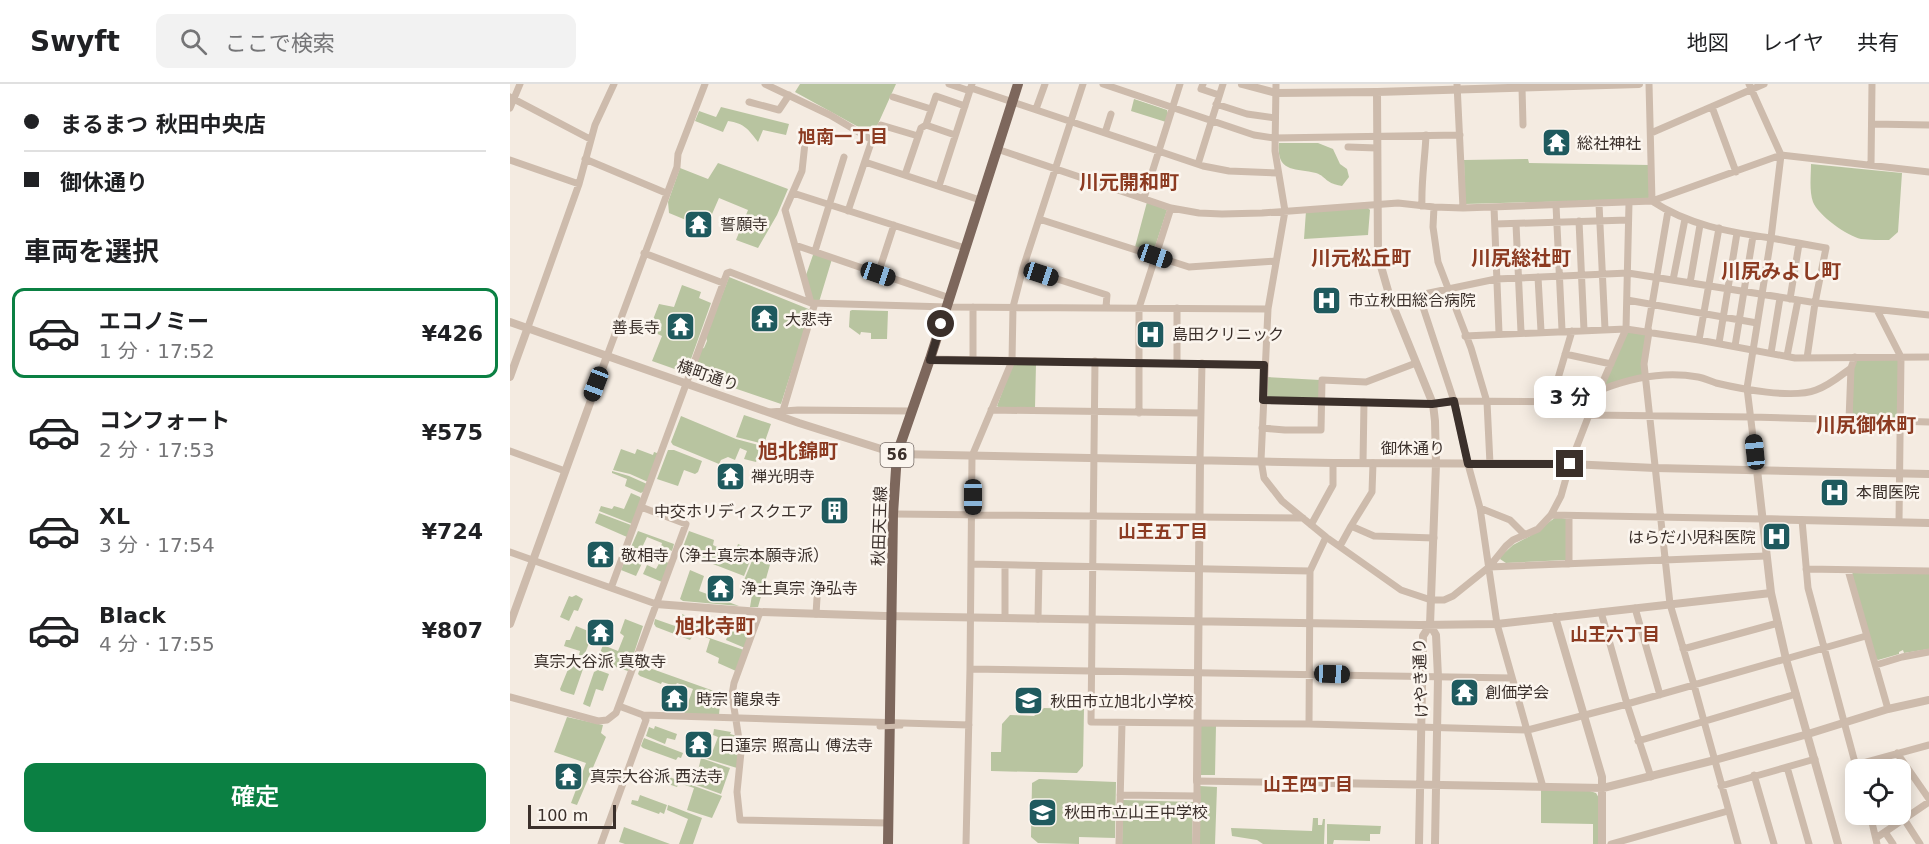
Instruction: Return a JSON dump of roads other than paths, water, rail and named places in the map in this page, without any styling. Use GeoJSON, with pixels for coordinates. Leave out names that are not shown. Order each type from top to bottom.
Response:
{"type":"FeatureCollection","features":[{"type":"Feature","properties":{"kind":"main road","name":"秋田天王線"},"geometry":{"type":"LineString","coordinates":[[888,844],[893,514],[897,454],[930,360],[1018,84]]}},
{"type":"Feature","properties":{"kind":"street"},"geometry":{"type":"LineString","coordinates":[[510,108],[512,98],[520,84]]}},
{"type":"Feature","properties":{"kind":"street"},"geometry":{"type":"LineString","coordinates":[[510,377],[579,184],[590,139],[614,84]]}},
{"type":"Feature","properties":{"kind":"street"},"geometry":{"type":"LineString","coordinates":[[510,624],[677,167],[678,154],[705,84]]}},
{"type":"Feature","properties":{"kind":"street"},"geometry":{"type":"LineString","coordinates":[[765,84],[830,115],[872,140],[848,211]]}},
{"type":"Feature","properties":{"kind":"street"},"geometry":{"type":"LineString","coordinates":[[949,84],[971,88],[1012,101],[1198,164],[1229,171],[1278,173]]}},
{"type":"Feature","properties":{"kind":"street"},"geometry":{"type":"LineString","coordinates":[[1036,109],[1045,84]]}},
{"type":"Feature","properties":{"kind":"street"},"geometry":{"type":"LineString","coordinates":[[966,844],[973,514],[972,456],[1012,361],[1013,307],[1023,268],[1083,84]]}},
{"type":"Feature","properties":{"kind":"street"},"geometry":{"type":"LineString","coordinates":[[1103,84],[1254,135],[1274,138],[1460,135]]}},
{"type":"Feature","properties":{"kind":"street"},"geometry":{"type":"LineString","coordinates":[[1144,198],[1180,84]]}},
{"type":"Feature","properties":{"kind":"street"},"geometry":{"type":"LineString","coordinates":[[1203,84],[1201,89],[1219,95]]}},
{"type":"Feature","properties":{"kind":"street"},"geometry":{"type":"LineString","coordinates":[[1198,164],[1223,84]]}},
{"type":"Feature","properties":{"kind":"street"},"geometry":{"type":"LineString","coordinates":[[1242,84],[1276,88],[1505,86],[1522,88],[1634,84]]}},
{"type":"Feature","properties":{"kind":"street"},"geometry":{"type":"LineString","coordinates":[[1650,84],[1652,201]]}},
{"type":"Feature","properties":{"kind":"street"},"geometry":{"type":"LineString","coordinates":[[1651,133],[1712,107],[1751,87],[1764,84]]}},
{"type":"Feature","properties":{"kind":"street"},"geometry":{"type":"LineString","coordinates":[[1871,165],[1872,84]]}},
{"type":"Feature","properties":{"kind":"street"},"geometry":{"type":"LineString","coordinates":[[1457,87],[1463,208]]}},
{"type":"Feature","properties":{"kind":"street"},"geometry":{"type":"LineString","coordinates":[[1751,87],[1781,155],[1771,238],[1747,388],[1766,556],[1771,593],[1786,659],[1838,844]]}},
{"type":"Feature","properties":{"kind":"street"},"geometry":{"type":"LineString","coordinates":[[939,186],[971,88]]}},
{"type":"Feature","properties":{"kind":"street"},"geometry":{"type":"LineString","coordinates":[[1276,88],[1274,138],[1285,211],[1268,309],[1261,460],[1264,478],[1282,501],[1326,537],[1401,590],[1431,600],[1444,600],[1453,596],[1489,567],[1506,546],[1538,529],[1551,515],[1561,496],[1570,464],[1594,402],[1626,329],[1629,202]]}},
{"type":"Feature","properties":{"kind":"street"},"geometry":{"type":"LineString","coordinates":[[1377,88],[1378,256],[1391,301],[1432,404],[1436,438],[1430,625]]}},
{"type":"Feature","properties":{"kind":"street"},"geometry":{"type":"LineString","coordinates":[[1522,88],[1522,125]]}},
{"type":"Feature","properties":{"kind":"street"},"geometry":{"type":"LineString","coordinates":[[749,102],[779,111],[789,95]]}},
{"type":"Feature","properties":{"kind":"street"},"geometry":{"type":"LineString","coordinates":[[905,175],[921,128],[926,125],[936,96],[965,106]]}},
{"type":"Feature","properties":{"kind":"street"},"geometry":{"type":"LineString","coordinates":[[893,97],[932,109]]}},
{"type":"Feature","properties":{"kind":"street"},"geometry":{"type":"LineString","coordinates":[[512,98],[590,139]]}},
{"type":"Feature","properties":{"kind":"street"},"geometry":{"type":"LineString","coordinates":[[1216,104],[1247,114],[1275,118]]}},
{"type":"Feature","properties":{"kind":"street"},"geometry":{"type":"LineString","coordinates":[[1712,107],[1736,172]]}},
{"type":"Feature","properties":{"kind":"street"},"geometry":{"type":"LineString","coordinates":[[1105,133],[1111,114]]}},
{"type":"Feature","properties":{"kind":"street"},"geometry":{"type":"LineString","coordinates":[[1872,124],[1929,125]]}},
{"type":"Feature","properties":{"kind":"street"},"geometry":{"type":"LineString","coordinates":[[881,125],[918,136]]}},
{"type":"Feature","properties":{"kind":"street"},"geometry":{"type":"LineString","coordinates":[[926,125],[956,135]]}},
{"type":"Feature","properties":{"kind":"street"},"geometry":{"type":"LineString","coordinates":[[1422,206],[1426,135]]}},
{"type":"Feature","properties":{"kind":"street"},"geometry":{"type":"LineString","coordinates":[[805,144],[802,171],[785,210],[813,303],[782,413],[912,411]]}},
{"type":"Feature","properties":{"kind":"street"},"geometry":{"type":"LineString","coordinates":[[1348,147],[1377,148]]}},
{"type":"Feature","properties":{"kind":"street"},"geometry":{"type":"LineString","coordinates":[[998,149],[1171,207],[1198,213],[1222,214],[1398,203],[1463,208],[1652,201],[1781,155],[1929,172]]}},
{"type":"Feature","properties":{"kind":"street"},"geometry":{"type":"LineString","coordinates":[[815,251],[843,157]]}},
{"type":"Feature","properties":{"kind":"street"},"geometry":{"type":"LineString","coordinates":[[585,159],[666,193]]}},
{"type":"Feature","properties":{"kind":"street"},"geometry":{"type":"LineString","coordinates":[[510,160],[579,184]]}},
{"type":"Feature","properties":{"kind":"street"},"geometry":{"type":"LineString","coordinates":[[865,162],[980,200]]}},
{"type":"Feature","properties":{"kind":"street"},"geometry":{"type":"LineString","coordinates":[[793,193],[965,248]]}},
{"type":"Feature","properties":{"kind":"street"},"geometry":{"type":"LineString","coordinates":[[1652,201],[1700,225],[1826,248],[1807,358]]}},
{"type":"Feature","properties":{"kind":"street"},"geometry":{"type":"LineString","coordinates":[[1599,204],[1605,329]]}},
{"type":"Feature","properties":{"kind":"street"},"geometry":{"type":"LineString","coordinates":[[1556,205],[1562,330]]}},
{"type":"Feature","properties":{"kind":"street"},"geometry":{"type":"LineString","coordinates":[[1138,413],[1139,308],[1171,207]]}},
{"type":"Feature","properties":{"kind":"street"},"geometry":{"type":"LineString","coordinates":[[1434,207],[1432,227],[1434,247],[1447,289],[1471,348],[1487,402],[1490,464]]}},
{"type":"Feature","properties":{"kind":"street"},"geometry":{"type":"LineString","coordinates":[[1494,207],[1499,333]]}},
{"type":"Feature","properties":{"kind":"street"},"geometry":{"type":"LineString","coordinates":[[1668,211],[1648,328],[1644,376],[1664,560],[1670,604],[1738,844]]}},
{"type":"Feature","properties":{"kind":"street"},"geometry":{"type":"LineString","coordinates":[[1039,219],[1189,267],[1276,261]]}},
{"type":"Feature","properties":{"kind":"street"},"geometry":{"type":"LineString","coordinates":[[1673,280],[1685,219]]}},
{"type":"Feature","properties":{"kind":"street"},"geometry":{"type":"LineString","coordinates":[[1495,224],[1628,220]]}},
{"type":"Feature","properties":{"kind":"street"},"geometry":{"type":"LineString","coordinates":[[1579,221],[1584,330]]}},
{"type":"Feature","properties":{"kind":"street"},"geometry":{"type":"LineString","coordinates":[[1515,224],[1521,332]]}},
{"type":"Feature","properties":{"kind":"street"},"geometry":{"type":"LineString","coordinates":[[878,274],[894,225]]}},
{"type":"Feature","properties":{"kind":"street"},"geometry":{"type":"LineString","coordinates":[[1690,283],[1700,225]]}},
{"type":"Feature","properties":{"kind":"street"},"geometry":{"type":"LineString","coordinates":[[1699,340],[1719,228]]}},
{"type":"Feature","properties":{"kind":"street"},"geometry":{"type":"LineString","coordinates":[[1719,344],[1737,232]]}},
{"type":"Feature","properties":{"kind":"street"},"geometry":{"type":"LineString","coordinates":[[1735,346],[1753,236]]}},
{"type":"Feature","properties":{"kind":"street"},"geometry":{"type":"LineString","coordinates":[[1787,357],[1799,244]]}},
{"type":"Feature","properties":{"kind":"street"},"geometry":{"type":"LineString","coordinates":[[795,245],[878,274],[948,302],[973,307],[1268,309]]}},
{"type":"Feature","properties":{"kind":"street"},"geometry":{"type":"LineString","coordinates":[[644,253],[723,283]]}},
{"type":"Feature","properties":{"kind":"street"},"geometry":{"type":"LineString","coordinates":[[1023,268],[1107,295],[1106,307]]}},
{"type":"Feature","properties":{"kind":"street"},"geometry":{"type":"LineString","coordinates":[[611,588],[727,273],[730,272],[813,303],[948,302]]}},
{"type":"Feature","properties":{"kind":"street"},"geometry":{"type":"LineString","coordinates":[[1391,301],[1497,279],[1628,273],[1815,303],[1929,315]]}},
{"type":"Feature","properties":{"kind":"street"},"geometry":{"type":"LineString","coordinates":[[1538,277],[1541,331]]}},
{"type":"Feature","properties":{"kind":"street"},"geometry":{"type":"LineString","coordinates":[[1419,295],[1454,401],[1480,508],[1497,624],[1543,787]]}},
{"type":"Feature","properties":{"kind":"street"},"geometry":{"type":"LineString","coordinates":[[1771,353],[1780,298]]}},
{"type":"Feature","properties":{"kind":"street"},"geometry":{"type":"LineString","coordinates":[[1627,300],[1757,323]]}},
{"type":"Feature","properties":{"kind":"street"},"geometry":{"type":"LineString","coordinates":[[973,307],[973,360]]}},
{"type":"Feature","properties":{"kind":"street"},"geometry":{"type":"LineString","coordinates":[[1177,308],[1177,363]]}},
{"type":"Feature","properties":{"kind":"street"},"geometry":{"type":"LineString","coordinates":[[1877,310],[1901,357],[1899,522]]}},
{"type":"Feature","properties":{"kind":"street","name":"横町通り"},"geometry":{"type":"LineString","coordinates":[[510,322],[897,454]]}},
{"type":"Feature","properties":{"kind":"street"},"geometry":{"type":"LineString","coordinates":[[1465,336],[1626,329],[1735,346],[1787,357],[1929,357]]}},
{"type":"Feature","properties":{"kind":"street"},"geometry":{"type":"LineString","coordinates":[[1551,402],[1572,330]]}},
{"type":"Feature","properties":{"kind":"street"},"geometry":{"type":"LineString","coordinates":[[1565,354],[1611,364]]}},
{"type":"Feature","properties":{"kind":"street"},"geometry":{"type":"LineString","coordinates":[[1849,420],[1851,368],[1855,357]]}},
{"type":"Feature","properties":{"kind":"street"},"geometry":{"type":"LineString","coordinates":[[930,360],[1264,365]]}},
{"type":"Feature","properties":{"kind":"street"},"geometry":{"type":"LineString","coordinates":[[1095,361],[1091,722],[1309,724],[1528,730],[1583,717],[1866,636]]}},
{"type":"Feature","properties":{"kind":"street"},"geometry":{"type":"LineString","coordinates":[[1196,844],[1202,363]]}},
{"type":"Feature","properties":{"kind":"street"},"geometry":{"type":"LineString","coordinates":[[1262,428],[1320,430],[1322,380],[1366,382],[1416,363]]}},
{"type":"Feature","properties":{"kind":"street"},"geometry":{"type":"LineString","coordinates":[[1594,402],[1603,389],[1644,376],[1699,377],[1715,383],[1782,394],[1798,394],[1815,391],[1828,385],[1851,368]]}},
{"type":"Feature","properties":{"kind":"street"},"geometry":{"type":"LineString","coordinates":[[1263,400],[1432,404],[1454,401],[1594,402]]}},
{"type":"Feature","properties":{"kind":"street"},"geometry":{"type":"LineString","coordinates":[[1363,463],[1364,402]]}},
{"type":"Feature","properties":{"kind":"street"},"geometry":{"type":"LineString","coordinates":[[991,410],[1201,413]]}},
{"type":"Feature","properties":{"kind":"street"},"geometry":{"type":"LineString","coordinates":[[1589,416],[1751,417],[1929,422]]}},
{"type":"Feature","properties":{"kind":"street"},"geometry":{"type":"LineString","coordinates":[[510,452],[565,471]]}},
{"type":"Feature","properties":{"kind":"street","name":"御休通り"},"geometry":{"type":"LineString","coordinates":[[897,454],[1333,463],[1570,464],[1929,474]]}},
{"type":"Feature","properties":{"kind":"street"},"geometry":{"type":"LineString","coordinates":[[1311,525],[1333,485],[1333,463]]}},
{"type":"Feature","properties":{"kind":"street"},"geometry":{"type":"LineString","coordinates":[[1340,546],[1372,492],[1373,463]]}},
{"type":"Feature","properties":{"kind":"street"},"geometry":{"type":"LineString","coordinates":[[510,697],[598,721],[607,720],[616,713],[686,524],[641,507]]}},
{"type":"Feature","properties":{"kind":"street"},"geometry":{"type":"LineString","coordinates":[[1480,508],[1510,520],[1525,535]]}},
{"type":"Feature","properties":{"kind":"street"},"geometry":{"type":"LineString","coordinates":[[893,514],[1303,518]]}},
{"type":"Feature","properties":{"kind":"street"},"geometry":{"type":"LineString","coordinates":[[1551,515],[1929,523]]}},
{"type":"Feature","properties":{"kind":"street"},"geometry":{"type":"LineString","coordinates":[[1569,516],[1569,564]]}},
{"type":"Feature","properties":{"kind":"street"},"geometry":{"type":"LineString","coordinates":[[1802,520],[1808,588],[1855,759]]}},
{"type":"Feature","properties":{"kind":"street"},"geometry":{"type":"LineString","coordinates":[[1351,526],[1374,536],[1434,538]]}},
{"type":"Feature","properties":{"kind":"street"},"geometry":{"type":"LineString","coordinates":[[1309,724],[1310,571],[1326,537]]}},
{"type":"Feature","properties":{"kind":"street"},"geometry":{"type":"LineString","coordinates":[[510,552],[656,604],[816,614],[1430,625],[1497,624],[1771,593]]}},
{"type":"Feature","properties":{"kind":"street"},"geometry":{"type":"LineString","coordinates":[[1489,567],[1766,556]]}},
{"type":"Feature","properties":{"kind":"street"},"geometry":{"type":"LineString","coordinates":[[971,564],[1310,571]]}},
{"type":"Feature","properties":{"kind":"street"},"geometry":{"type":"LineString","coordinates":[[1005,565],[1005,618]]}},
{"type":"Feature","properties":{"kind":"street"},"geometry":{"type":"LineString","coordinates":[[1038,619],[1039,566]]}},
{"type":"Feature","properties":{"kind":"street"},"geometry":{"type":"LineString","coordinates":[[1806,569],[1929,571]]}},
{"type":"Feature","properties":{"kind":"street"},"geometry":{"type":"LineString","coordinates":[[1848,570],[1888,710]]}},
{"type":"Feature","properties":{"kind":"street"},"geometry":{"type":"LineString","coordinates":[[816,614],[818,582]]}},
{"type":"Feature","properties":{"kind":"street"},"geometry":{"type":"LineString","coordinates":[[1635,608],[1660,695]]}},
{"type":"Feature","properties":{"kind":"street"},"geometry":{"type":"LineString","coordinates":[[760,612],[734,683],[732,695],[741,752],[737,792],[740,820],[888,823]]}},
{"type":"Feature","properties":{"kind":"street"},"geometry":{"type":"LineString","coordinates":[[1600,612],[1651,777]]}},
{"type":"Feature","properties":{"kind":"street"},"geometry":{"type":"LineString","coordinates":[[1555,617],[1602,777],[1602,844]]}},
{"type":"Feature","properties":{"kind":"street"},"geometry":{"type":"LineString","coordinates":[[1683,649],[1778,622]]}},
{"type":"Feature","properties":{"kind":"street","name":"けやき通り"},"geometry":{"type":"LineString","coordinates":[[1419,844],[1424,636],[1430,625]]}},
{"type":"Feature","properties":{"kind":"street","name":"けやき通り"},"geometry":{"type":"LineString","coordinates":[[1430,625],[1436,635],[1438,677],[1435,844]]}},
{"type":"Feature","properties":{"kind":"street"},"geometry":{"type":"LineString","coordinates":[[1876,665],[1929,652]]}},
{"type":"Feature","properties":{"kind":"street"},"geometry":{"type":"LineString","coordinates":[[970,669],[1512,678]]}},
{"type":"Feature","properties":{"kind":"street"},"geometry":{"type":"LineString","coordinates":[[1638,741],[1796,694]]}},
{"type":"Feature","properties":{"kind":"street"},"geometry":{"type":"LineString","coordinates":[[1197,781],[1603,788],[1715,760],[1929,700]]}},
{"type":"Feature","properties":{"kind":"street"},"geometry":{"type":"LineString","coordinates":[[620,706],[643,715],[969,724]]}},
{"type":"Feature","properties":{"kind":"street"},"geometry":{"type":"LineString","coordinates":[[601,844],[646,720],[643,715]]}},
{"type":"Feature","properties":{"kind":"street"},"geometry":{"type":"LineString","coordinates":[[1119,844],[1122,723]]}},
{"type":"Feature","properties":{"kind":"street"},"geometry":{"type":"LineString","coordinates":[[879,727],[901,726]]}},
{"type":"Feature","properties":{"kind":"street"},"geometry":{"type":"LineString","coordinates":[[1880,759],[1929,745]]}},
{"type":"Feature","properties":{"kind":"street"},"geometry":{"type":"LineString","coordinates":[[1897,753],[1929,800],[1911,813]]}},
{"type":"Feature","properties":{"kind":"street"},"geometry":{"type":"LineString","coordinates":[[1721,786],[1815,759]]}},
{"type":"Feature","properties":{"kind":"street"},"geometry":{"type":"LineString","coordinates":[[1787,767],[1809,844]]}},
{"type":"Feature","properties":{"kind":"street"},"geometry":{"type":"LineString","coordinates":[[1754,775],[1774,844]]}},
{"type":"Feature","properties":{"kind":"street"},"geometry":{"type":"LineString","coordinates":[[1120,795],[1197,796]]}},
{"type":"Feature","properties":{"kind":"street"},"geometry":{"type":"LineString","coordinates":[[1611,844],[1728,811]]}},
{"type":"Feature","properties":{"kind":"street"},"geometry":{"type":"LineString","coordinates":[[1872,825],[1876,841]]}},
{"type":"Feature","properties":{"kind":"street"},"geometry":{"type":"LineString","coordinates":[[1876,841],[1895,825]]}},
{"type":"Feature","properties":{"kind":"street"},"geometry":{"type":"LineString","coordinates":[[1906,825],[1920,844]]}},
{"type":"Feature","properties":{"kind":"street"},"geometry":{"type":"LineString","coordinates":[[1885,832],[1893,844]]}},
{"type":"Feature","properties":{"kind":"place","name":"総社神社"},"geometry":{"type":"Point","coordinates":[1556,143]}},
{"type":"Feature","properties":{"kind":"place","name":"誓願寺"},"geometry":{"type":"Point","coordinates":[699,224]}},
{"type":"Feature","properties":{"kind":"place","name":"市立秋田総合病院"},"geometry":{"type":"Point","coordinates":[1327,300]}},
{"type":"Feature","properties":{"kind":"place","name":"大悲寺"},"geometry":{"type":"Point","coordinates":[764,319]}},
{"type":"Feature","properties":{"kind":"place","name":"善長寺"},"geometry":{"type":"Point","coordinates":[681,327]}},
{"type":"Feature","properties":{"kind":"place","name":"島田クリニック"},"geometry":{"type":"Point","coordinates":[1151,334]}},
{"type":"Feature","properties":{"kind":"place","name":"禅光明寺"},"geometry":{"type":"Point","coordinates":[730,476]}},
{"type":"Feature","properties":{"kind":"place","name":"本間医院"},"geometry":{"type":"Point","coordinates":[1835,492]}},
{"type":"Feature","properties":{"kind":"place","name":"中交ホリディスクエア"},"geometry":{"type":"Point","coordinates":[834,511]}},
{"type":"Feature","properties":{"kind":"place","name":"はらだ小児科医院"},"geometry":{"type":"Point","coordinates":[1777,537]}},
{"type":"Feature","properties":{"kind":"place","name":"敬相寺（浄土真宗本願寺派）"},"geometry":{"type":"Point","coordinates":[600,555]}},
{"type":"Feature","properties":{"kind":"place","name":"浄土真宗 浄弘寺"},"geometry":{"type":"Point","coordinates":[720,588]}},
{"type":"Feature","properties":{"kind":"place","name":"真宗大谷派 真敬寺"},"geometry":{"type":"Point","coordinates":[600,633]}},
{"type":"Feature","properties":{"kind":"place","name":"創価学会"},"geometry":{"type":"Point","coordinates":[1464,692]}},
{"type":"Feature","properties":{"kind":"place","name":"時宗 龍泉寺"},"geometry":{"type":"Point","coordinates":[675,699]}},
{"type":"Feature","properties":{"kind":"place","name":"秋田市立旭北小学校"},"geometry":{"type":"Point","coordinates":[1029,701]}},
{"type":"Feature","properties":{"kind":"place","name":"日蓮宗 照高山 傅法寺"},"geometry":{"type":"Point","coordinates":[698,745]}},
{"type":"Feature","properties":{"kind":"place","name":"真宗大谷派 西法寺"},"geometry":{"type":"Point","coordinates":[569,776]}},
{"type":"Feature","properties":{"kind":"place","name":"秋田市立山王中学校"},"geometry":{"type":"Point","coordinates":[1043,812]}},
{"type":"Feature","properties":{"kind":"district","name":"旭南一丁目"},"geometry":{"type":"Point","coordinates":[843,137]}},
{"type":"Feature","properties":{"kind":"district","name":"川元開和町"},"geometry":{"type":"Point","coordinates":[1129,182]}},
{"type":"Feature","properties":{"kind":"district","name":"川元松丘町"},"geometry":{"type":"Point","coordinates":[1361,258]}},
{"type":"Feature","properties":{"kind":"district","name":"川尻総社町"},"geometry":{"type":"Point","coordinates":[1521,258]}},
{"type":"Feature","properties":{"kind":"district","name":"川尻みよし町"},"geometry":{"type":"Point","coordinates":[1781,271]}},
{"type":"Feature","properties":{"kind":"district","name":"川尻御休町"},"geometry":{"type":"Point","coordinates":[1866,425]}},
{"type":"Feature","properties":{"kind":"district","name":"旭北錦町"},"geometry":{"type":"Point","coordinates":[798,451]}},
{"type":"Feature","properties":{"kind":"district","name":"山王五丁目"},"geometry":{"type":"Point","coordinates":[1163,532]}},
{"type":"Feature","properties":{"kind":"district","name":"旭北寺町"},"geometry":{"type":"Point","coordinates":[715,626]}},
{"type":"Feature","properties":{"kind":"district","name":"山王六丁目"},"geometry":{"type":"Point","coordinates":[1615,635]}},
{"type":"Feature","properties":{"kind":"district","name":"山王四丁目"},"geometry":{"type":"Point","coordinates":[1308,785]}}]}
